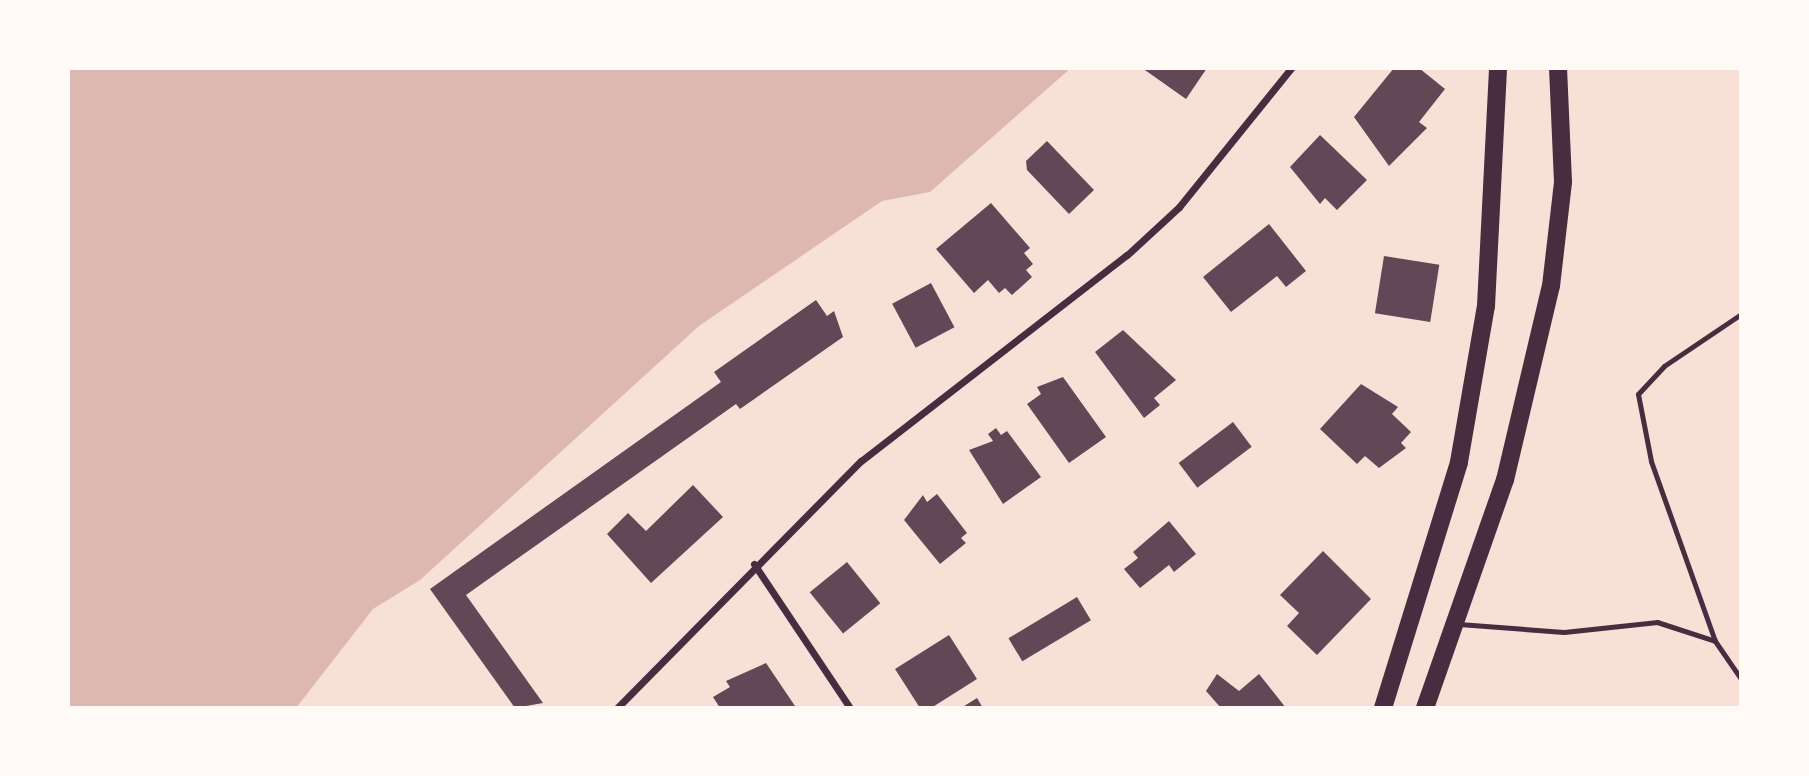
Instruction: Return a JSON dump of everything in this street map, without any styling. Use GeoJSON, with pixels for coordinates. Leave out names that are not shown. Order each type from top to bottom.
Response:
{"type":"FeatureCollection","features":[{"type":"Feature","properties":{"kind":"main road"},"geometry":{"type":"LineString","coordinates":[[1383,708],[1459,462],[1486,306],[1498,68]]}},
{"type":"Feature","properties":{"kind":"main road"},"geometry":{"type":"LineString","coordinates":[[1425,708],[1505,480],[1551,286],[1563,182],[1559,68]]}},
{"type":"Feature","properties":{"kind":"street"},"geometry":{"type":"LineString","coordinates":[[617,708],[754,564],[861,461],[1170,215],[1291,68]]}},
{"type":"Feature","properties":{"kind":"street"},"geometry":{"type":"LineString","coordinates":[[754,564],[850,708]]}},
{"type":"Feature","properties":{"kind":"lane"},"geometry":{"type":"LineString","coordinates":[[1741,314],[1664,366],[1638,394],[1651,461],[1715,641],[1741,679]]}},
{"type":"Feature","properties":{"kind":"lane"},"geometry":{"type":"LineString","coordinates":[[1456,624],[1564,632],[1657,622],[1715,641]]}},
{"type":"Feature","properties":{"kind":"shaded area"},"geometry":{"type":"Polygon","coordinates":[[[68,68],[1071,68],[930,192],[882,201],[699,326],[420,580],[373,609],[296,708],[68,708],[68,68]]]}},
{"type":"Feature","properties":{"kind":"building"},"geometry":{"type":"Polygon","coordinates":[[[1142,68],[1207,68],[1186,99],[1142,68]]]}},
{"type":"Feature","properties":{"kind":"building"},"geometry":{"type":"Polygon","coordinates":[[[1394,68],[1419,68],[1445,89],[1419,122],[1427,128],[1389,166],[1354,117],[1394,68]]]}},
{"type":"Feature","properties":{"kind":"building"},"geometry":{"type":"Polygon","coordinates":[[[1320,135],[1367,180],[1337,210],[1325,198],[1320,204],[1290,167],[1320,135]]]}},
{"type":"Feature","properties":{"kind":"building"},"geometry":{"type":"Polygon","coordinates":[[[1047,141],[1094,190],[1069,214],[1027,170],[1026,161],[1047,141]]]}},
{"type":"Feature","properties":{"kind":"building"},"geometry":{"type":"Polygon","coordinates":[[[991,203],[1030,248],[1024,253],[1033,264],[1026,270],[1032,277],[1012,295],[1005,288],[999,293],[988,280],[974,293],[936,249],[991,203]]]}},
{"type":"Feature","properties":{"kind":"building"},"geometry":{"type":"Polygon","coordinates":[[[1269,224],[1306,271],[1286,287],[1277,276],[1231,312],[1203,277],[1269,224]]]}},
{"type":"Feature","properties":{"kind":"building"},"geometry":{"type":"Polygon","coordinates":[[[1384,256],[1439,265],[1430,322],[1375,313],[1384,256]]]}},
{"type":"Feature","properties":{"kind":"building"},"geometry":{"type":"Polygon","coordinates":[[[931,283],[954,327],[916,348],[892,304],[931,283]]]}},
{"type":"Feature","properties":{"kind":"building"},"geometry":{"type":"Polygon","coordinates":[[[816,300],[827,316],[834,311],[843,337],[740,409],[736,404],[466,595],[543,703],[515,708],[430,589],[721,382],[714,372],[816,300]]]}},
{"type":"Feature","properties":{"kind":"building"},"geometry":{"type":"Polygon","coordinates":[[[1123,330],[1176,380],[1154,398],[1160,405],[1144,418],[1095,352],[1123,330]]]}},
{"type":"Feature","properties":{"kind":"building"},"geometry":{"type":"Polygon","coordinates":[[[1063,377],[1106,437],[1069,463],[1027,404],[1041,394],[1037,387],[1063,377]]]}},
{"type":"Feature","properties":{"kind":"building"},"geometry":{"type":"Polygon","coordinates":[[[1361,384],[1398,407],[1392,414],[1411,432],[1401,443],[1406,448],[1379,468],[1365,456],[1357,464],[1320,429],[1361,384]]]}},
{"type":"Feature","properties":{"kind":"building"},"geometry":{"type":"Polygon","coordinates":[[[1233,422],[1252,447],[1197,488],[1179,463],[1233,422]]]}},
{"type":"Feature","properties":{"kind":"building"},"geometry":{"type":"Polygon","coordinates":[[[996,428],[1001,435],[1007,431],[1041,477],[1003,504],[969,450],[993,441],[988,434],[996,428]]]}},
{"type":"Feature","properties":{"kind":"building"},"geometry":{"type":"Polygon","coordinates":[[[693,485],[723,517],[651,583],[607,534],[628,513],[646,531],[693,485]]]}},
{"type":"Feature","properties":{"kind":"building"},"geometry":{"type":"Polygon","coordinates":[[[937,494],[967,533],[961,538],[966,543],[940,564],[904,520],[923,495],[927,502],[937,494]]]}},
{"type":"Feature","properties":{"kind":"building"},"geometry":{"type":"Polygon","coordinates":[[[1169,521],[1196,554],[1174,572],[1169,565],[1140,588],[1124,569],[1138,558],[1133,552],[1169,521]]]}},
{"type":"Feature","properties":{"kind":"building"},"geometry":{"type":"Polygon","coordinates":[[[1323,551],[1371,599],[1317,655],[1287,626],[1299,613],[1280,595],[1323,551]]]}},
{"type":"Feature","properties":{"kind":"building"},"geometry":{"type":"Polygon","coordinates":[[[847,562],[880,603],[843,633],[810,592],[847,562]]]}},
{"type":"Feature","properties":{"kind":"building"},"geometry":{"type":"Polygon","coordinates":[[[1077,597],[1091,620],[1022,661],[1008,638],[1077,597]]]}},
{"type":"Feature","properties":{"kind":"building"},"geometry":{"type":"Polygon","coordinates":[[[949,635],[977,679],[931,708],[920,708],[895,669],[949,635]]]}},
{"type":"Feature","properties":{"kind":"building"},"geometry":{"type":"Polygon","coordinates":[[[766,663],[795,706],[720,708],[713,697],[730,687],[726,681],[766,663]]]}},
{"type":"Feature","properties":{"kind":"building"},"geometry":{"type":"Polygon","coordinates":[[[1217,674],[1239,691],[1259,674],[1286,708],[1221,708],[1206,691],[1217,674]]]}},
{"type":"Feature","properties":{"kind":"building"},"geometry":{"type":"Polygon","coordinates":[[[977,698],[983,708],[961,708],[977,698]]]}}]}
